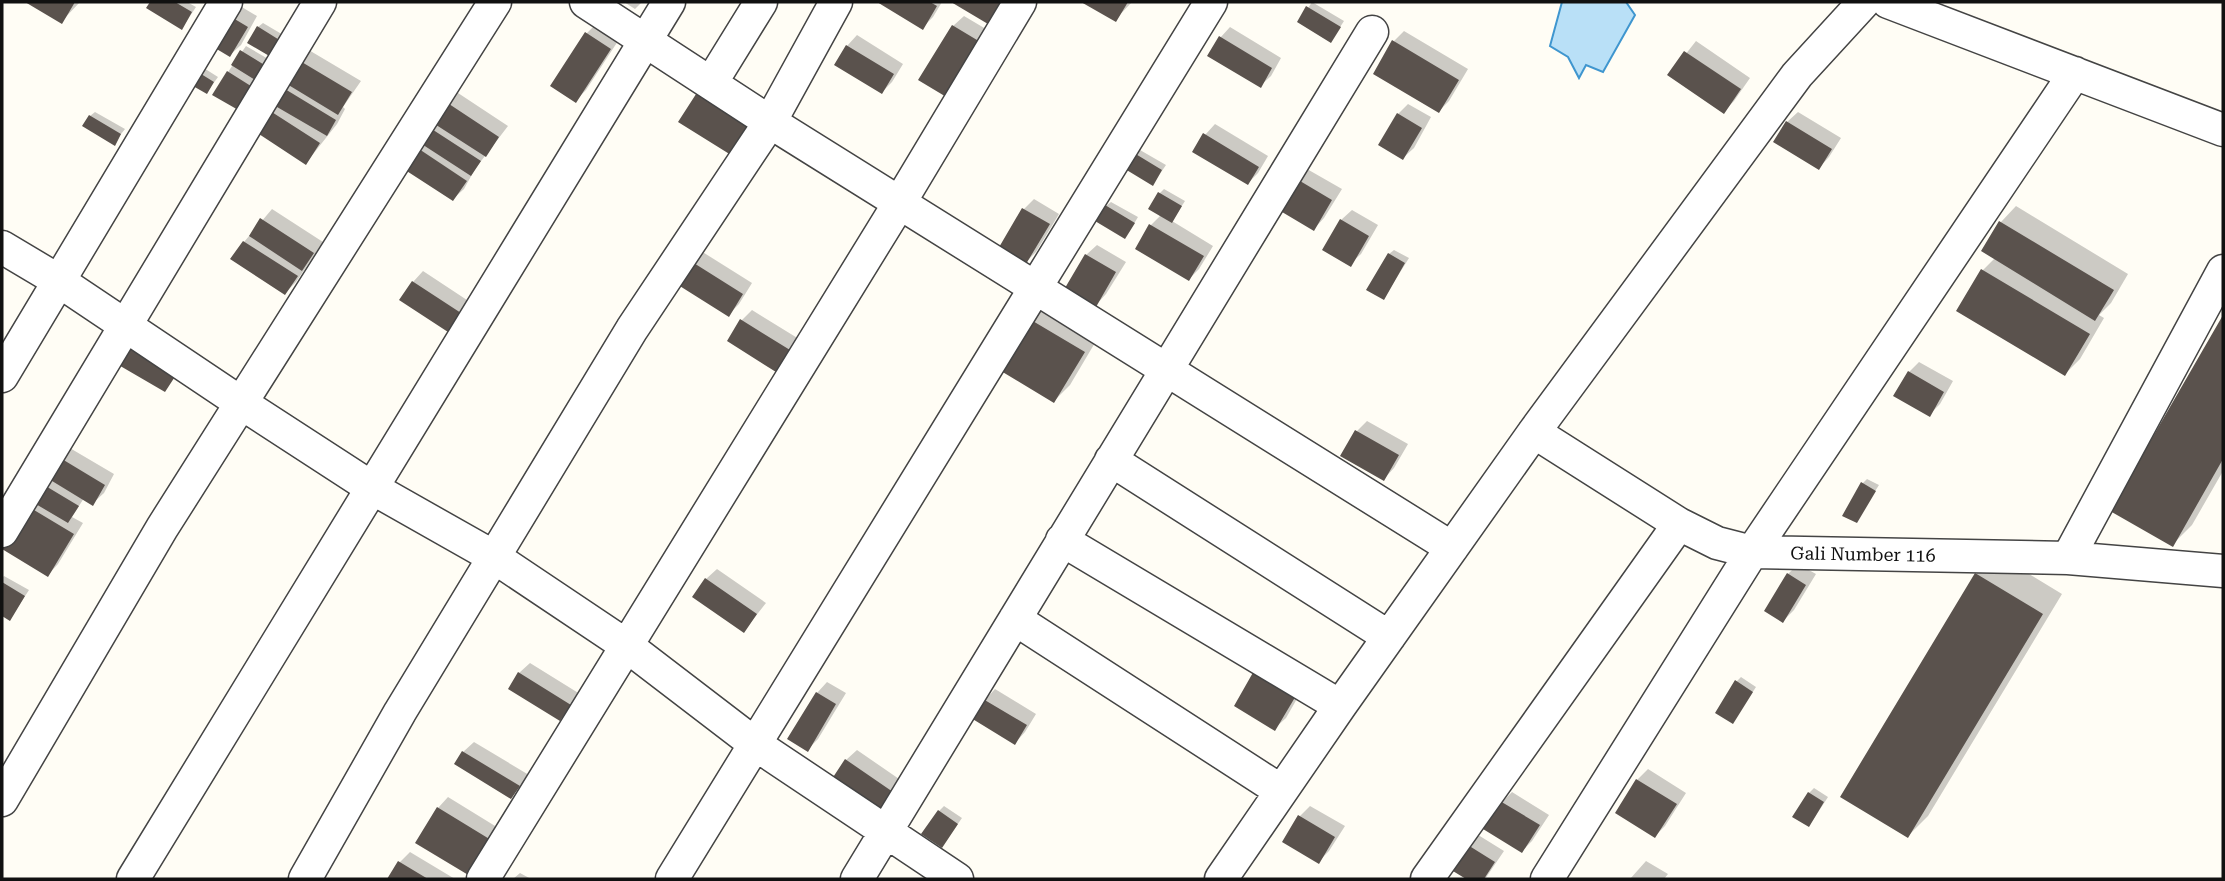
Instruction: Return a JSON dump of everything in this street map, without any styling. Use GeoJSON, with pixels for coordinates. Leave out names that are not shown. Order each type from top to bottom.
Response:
{"type":"FeatureCollection","features":[{"type":"Feature","properties":{"kind":"street"},"geometry":{"type":"LineString","coordinates":[[2,376],[226,2]]}},
{"type":"Feature","properties":{"kind":"street"},"geometry":{"type":"LineString","coordinates":[[2,531],[320,2]]}},
{"type":"Feature","properties":{"kind":"street"},"geometry":{"type":"LineString","coordinates":[[2,800],[162,528],[495,2]]}},
{"type":"Feature","properties":{"kind":"street"},"geometry":{"type":"LineString","coordinates":[[586,2],[770,122],[1452,548]]}},
{"type":"Feature","properties":{"kind":"street"},"geometry":{"type":"LineString","coordinates":[[133,879],[669,2]]}},
{"type":"Feature","properties":{"kind":"street"},"geometry":{"type":"LineString","coordinates":[[711,83],[761,2]]}},
{"type":"Feature","properties":{"kind":"street"},"geometry":{"type":"LineString","coordinates":[[304,879],[400,712],[632,329],[770,122],[836,2]]}},
{"type":"Feature","properties":{"kind":"street"},"geometry":{"type":"LineString","coordinates":[[483,879],[900,202],[1020,2]]}},
{"type":"Feature","properties":{"kind":"street"},"geometry":{"type":"LineString","coordinates":[[672,879],[1210,2]]}},
{"type":"Feature","properties":{"kind":"street"},"geometry":{"type":"LineString","coordinates":[[1220,879],[1534,432],[1797,75],[1864,2]]}},
{"type":"Feature","properties":{"kind":"street"},"geometry":{"type":"LineString","coordinates":[[1888,2],[2223,130]]}},
{"type":"Feature","properties":{"kind":"street"},"geometry":{"type":"LineString","coordinates":[[857,879],[1373,32]]}},
{"type":"Feature","properties":{"kind":"street"},"geometry":{"type":"LineString","coordinates":[[1547,879],[1752,552],[2075,73]]}},
{"type":"Feature","properties":{"kind":"street"},"geometry":{"type":"LineString","coordinates":[[2,247],[59,281],[372,488],[494,557],[627,646],[755,744],[957,879]]}},
{"type":"Feature","properties":{"kind":"street"},"geometry":{"type":"LineString","coordinates":[[2068,558],[2223,271]]}},
{"type":"Feature","properties":{"kind":"street","name":"Gali Number 116"},"geometry":{"type":"LineString","coordinates":[[1534,432],[1679,524],[1717,543],[1752,552],[2068,558],[2223,571]]}},
{"type":"Feature","properties":{"kind":"street"},"geometry":{"type":"LineString","coordinates":[[1111,460],[1389,637]]}},
{"type":"Feature","properties":{"kind":"street"},"geometry":{"type":"LineString","coordinates":[[1427,879],[1679,524]]}},
{"type":"Feature","properties":{"kind":"street"},"geometry":{"type":"LineString","coordinates":[[1062,540],[1340,706]]}},
{"type":"Feature","properties":{"kind":"street"},"geometry":{"type":"LineString","coordinates":[[1015,618],[1281,791]]}},
{"type":"Feature","properties":{"kind":"water"},"geometry":{"type":"Polygon","coordinates":[[[1562,2],[1626,2],[1635,15],[1603,72],[1586,65],[1579,78],[1568,57],[1550,46],[1562,2]]]}},
{"type":"Feature","properties":{"kind":"building"},"geometry":{"type":"Polygon","coordinates":[[[25,2],[75,2],[62,24],[25,2]]]}},
{"type":"Feature","properties":{"kind":"building"},"geometry":{"type":"Polygon","coordinates":[[[150,2],[175,2],[192,12],[182,30],[146,8],[150,2]]]}},
{"type":"Feature","properties":{"kind":"building"},"geometry":{"type":"Polygon","coordinates":[[[877,2],[930,2],[937,6],[923,30],[877,2]]]}},
{"type":"Feature","properties":{"kind":"building"},"geometry":{"type":"Polygon","coordinates":[[[951,2],[1002,2],[988,24],[951,2]]]}},
{"type":"Feature","properties":{"kind":"building"},"geometry":{"type":"Polygon","coordinates":[[[1081,2],[1128,2],[1116,22],[1081,2]]]}},
{"type":"Feature","properties":{"kind":"building"},"geometry":{"type":"Polygon","coordinates":[[[1306,6],[1341,27],[1331,43],[1297,22],[1306,6]]]}},
{"type":"Feature","properties":{"kind":"building"},"geometry":{"type":"Polygon","coordinates":[[[223,12],[248,27],[230,57],[205,42],[223,12]]]}},
{"type":"Feature","properties":{"kind":"building"},"geometry":{"type":"Polygon","coordinates":[[[952,25],[982,43],[948,98],[918,80],[952,25]]]}},
{"type":"Feature","properties":{"kind":"building"},"geometry":{"type":"Polygon","coordinates":[[[257,26],[281,41],[271,57],[247,43],[257,26]]]}},
{"type":"Feature","properties":{"kind":"building"},"geometry":{"type":"Polygon","coordinates":[[[585,32],[611,49],[576,103],[550,86],[585,32]]]}},
{"type":"Feature","properties":{"kind":"building"},"geometry":{"type":"Polygon","coordinates":[[[1219,36],[1272,68],[1261,88],[1207,56],[1219,36]]]}},
{"type":"Feature","properties":{"kind":"building"},"geometry":{"type":"Polygon","coordinates":[[[1392,40],[1459,80],[1439,113],[1373,74],[1392,40]]]}},
{"type":"Feature","properties":{"kind":"building"},"geometry":{"type":"Polygon","coordinates":[[[846,45],[894,74],[882,94],[834,65],[846,45]]]}},
{"type":"Feature","properties":{"kind":"building"},"geometry":{"type":"Polygon","coordinates":[[[240,50],[266,66],[257,81],[231,65],[240,50]]]}},
{"type":"Feature","properties":{"kind":"building"},"geometry":{"type":"Polygon","coordinates":[[[1684,51],[1741,89],[1724,114],[1667,75],[1684,51]]]}},
{"type":"Feature","properties":{"kind":"building"},"geometry":{"type":"Polygon","coordinates":[[[290,55],[352,92],[338,115],[277,78],[290,55]]]}},
{"type":"Feature","properties":{"kind":"building"},"geometry":{"type":"Polygon","coordinates":[[[193,69],[214,82],[207,94],[186,82],[193,69]]]}},
{"type":"Feature","properties":{"kind":"building"},"geometry":{"type":"Polygon","coordinates":[[[227,71],[254,88],[240,111],[212,95],[227,71]]]}},
{"type":"Feature","properties":{"kind":"building"},"geometry":{"type":"Polygon","coordinates":[[[275,83],[336,120],[327,136],[265,100],[275,83]]]}},
{"type":"Feature","properties":{"kind":"building"},"geometry":{"type":"Polygon","coordinates":[[[698,91],[750,124],[731,155],[678,122],[698,91]]]}},
{"type":"Feature","properties":{"kind":"building"},"geometry":{"type":"Polygon","coordinates":[[[443,100],[499,137],[486,157],[430,121],[443,100]]]}},
{"type":"Feature","properties":{"kind":"building"},"geometry":{"type":"Polygon","coordinates":[[[264,107],[320,143],[306,165],[250,128],[264,107]]]}},
{"type":"Feature","properties":{"kind":"building"},"geometry":{"type":"Polygon","coordinates":[[[1397,113],[1422,128],[1403,160],[1378,145],[1397,113]]]}},
{"type":"Feature","properties":{"kind":"building"},"geometry":{"type":"Polygon","coordinates":[[[89,115],[121,134],[115,146],[82,126],[89,115]]]}},
{"type":"Feature","properties":{"kind":"building"},"geometry":{"type":"Polygon","coordinates":[[[1786,121],[1832,149],[1819,170],[1773,142],[1786,121]]]}},
{"type":"Feature","properties":{"kind":"building"},"geometry":{"type":"Polygon","coordinates":[[[424,124],[481,161],[471,176],[414,139],[424,124]]]}},
{"type":"Feature","properties":{"kind":"building"},"geometry":{"type":"Polygon","coordinates":[[[1203,133],[1259,167],[1248,185],[1192,152],[1203,133]]]}},
{"type":"Feature","properties":{"kind":"building"},"geometry":{"type":"Polygon","coordinates":[[[413,145],[467,181],[453,201],[399,166],[413,145]]]}},
{"type":"Feature","properties":{"kind":"building"},"geometry":{"type":"Polygon","coordinates":[[[1134,153],[1162,170],[1153,186],[1125,169],[1134,153]]]}},
{"type":"Feature","properties":{"kind":"building"},"geometry":{"type":"Polygon","coordinates":[[[1295,178],[1332,200],[1314,231],[1277,209],[1295,178]]]}},
{"type":"Feature","properties":{"kind":"building"},"geometry":{"type":"Polygon","coordinates":[[[1158,192],[1182,206],[1172,223],[1148,209],[1158,192]]]}},
{"type":"Feature","properties":{"kind":"building"},"geometry":{"type":"Polygon","coordinates":[[[1105,205],[1135,223],[1125,239],[1095,221],[1105,205]]]}},
{"type":"Feature","properties":{"kind":"building"},"geometry":{"type":"Polygon","coordinates":[[[1022,208],[1050,224],[1026,264],[998,249],[1022,208]]]}},
{"type":"Feature","properties":{"kind":"building"},"geometry":{"type":"Polygon","coordinates":[[[260,218],[314,253],[302,271],[249,236],[260,218]]]}},
{"type":"Feature","properties":{"kind":"building"},"geometry":{"type":"Polygon","coordinates":[[[1340,219],[1369,236],[1351,267],[1322,250],[1340,219]]]}},
{"type":"Feature","properties":{"kind":"building"},"geometry":{"type":"Polygon","coordinates":[[[1999,221],[2114,290],[2095,321],[1981,251],[1999,221]]]}},
{"type":"Feature","properties":{"kind":"building"},"geometry":{"type":"Polygon","coordinates":[[[1149,224],[1204,256],[1189,281],[1135,249],[1149,224]]]}},
{"type":"Feature","properties":{"kind":"building"},"geometry":{"type":"Polygon","coordinates":[[[243,241],[298,276],[285,295],[230,259],[243,241]]]}},
{"type":"Feature","properties":{"kind":"building"},"geometry":{"type":"Polygon","coordinates":[[[1388,253],[1405,263],[1384,300],[1366,290],[1388,253]]]}},
{"type":"Feature","properties":{"kind":"building"},"geometry":{"type":"Polygon","coordinates":[[[1085,254],[1116,272],[1096,307],[1065,288],[1085,254]]]}},
{"type":"Feature","properties":{"kind":"building"},"geometry":{"type":"Polygon","coordinates":[[[689,260],[743,294],[729,317],[675,283],[689,260]]]}},
{"type":"Feature","properties":{"kind":"building"},"geometry":{"type":"Polygon","coordinates":[[[1981,269],[2090,334],[2065,376],[1956,311],[1981,269]]]}},
{"type":"Feature","properties":{"kind":"building"},"geometry":{"type":"Polygon","coordinates":[[[412,281],[461,313],[448,332],[399,300],[412,281]]]}},
{"type":"Feature","properties":{"kind":"building"},"geometry":{"type":"Polygon","coordinates":[[[2223,315],[2223,459],[2173,547],[2110,511],[2223,315]]]}},
{"type":"Feature","properties":{"kind":"building"},"geometry":{"type":"Polygon","coordinates":[[[1026,317],[1085,352],[1054,403],[996,368],[1026,317]]]}},
{"type":"Feature","properties":{"kind":"building"},"geometry":{"type":"Polygon","coordinates":[[[740,319],[790,350],[776,372],[727,341],[740,319]]]}},
{"type":"Feature","properties":{"kind":"building"},"geometry":{"type":"Polygon","coordinates":[[[122,339],[178,372],[165,392],[110,360],[122,339]]]}},
{"type":"Feature","properties":{"kind":"building"},"geometry":{"type":"Polygon","coordinates":[[[1908,371],[1944,392],[1930,417],[1893,396],[1908,371]]]}},
{"type":"Feature","properties":{"kind":"building"},"geometry":{"type":"Polygon","coordinates":[[[1355,430],[1399,455],[1384,481],[1340,456],[1355,430]]]}},
{"type":"Feature","properties":{"kind":"building"},"geometry":{"type":"Polygon","coordinates":[[[52,453],[105,485],[93,506],[39,473],[52,453]]]}},
{"type":"Feature","properties":{"kind":"building"},"geometry":{"type":"Polygon","coordinates":[[[39,482],[79,506],[68,523],[29,500],[39,482]]]}},
{"type":"Feature","properties":{"kind":"building"},"geometry":{"type":"Polygon","coordinates":[[[1861,482],[1876,491],[1857,523],[1842,516],[1861,482]]]}},
{"type":"Feature","properties":{"kind":"building"},"geometry":{"type":"Polygon","coordinates":[[[24,504],[74,534],[48,577],[2,549],[2,541],[24,504]]]}},
{"type":"Feature","properties":{"kind":"building"},"geometry":{"type":"Polygon","coordinates":[[[1787,573],[1806,585],[1783,623],[1764,611],[1787,573]]]}},
{"type":"Feature","properties":{"kind":"building"},"geometry":{"type":"Polygon","coordinates":[[[1975,573],[2043,614],[1908,838],[1840,797],[1975,573]]]}},
{"type":"Feature","properties":{"kind":"building"},"geometry":{"type":"Polygon","coordinates":[[[705,578],[757,614],[744,633],[692,597],[705,578]]]}},
{"type":"Feature","properties":{"kind":"building"},"geometry":{"type":"Polygon","coordinates":[[[2,582],[25,596],[10,621],[2,616],[2,582]]]}},
{"type":"Feature","properties":{"kind":"building"},"geometry":{"type":"Polygon","coordinates":[[[1255,669],[1297,694],[1275,731],[1234,706],[1255,669]]]}},
{"type":"Feature","properties":{"kind":"building"},"geometry":{"type":"Polygon","coordinates":[[[518,672],[571,705],[560,721],[508,689],[518,672]]]}},
{"type":"Feature","properties":{"kind":"building"},"geometry":{"type":"Polygon","coordinates":[[[1735,680],[1753,692],[1733,724],[1715,713],[1735,680]]]}},
{"type":"Feature","properties":{"kind":"building"},"geometry":{"type":"Polygon","coordinates":[[[816,692],[836,704],[808,752],[787,739],[816,692]]]}},
{"type":"Feature","properties":{"kind":"building"},"geometry":{"type":"Polygon","coordinates":[[[983,699],[1027,725],[1015,745],[971,718],[983,699]]]}},
{"type":"Feature","properties":{"kind":"building"},"geometry":{"type":"Polygon","coordinates":[[[462,751],[520,786],[511,799],[454,764],[462,751]]]}},
{"type":"Feature","properties":{"kind":"building"},"geometry":{"type":"Polygon","coordinates":[[[845,759],[893,792],[874,820],[826,788],[845,759]]]}},
{"type":"Feature","properties":{"kind":"building"},"geometry":{"type":"Polygon","coordinates":[[[1636,779],[1677,804],[1655,838],[1615,813],[1636,779]]]}},
{"type":"Feature","properties":{"kind":"building"},"geometry":{"type":"Polygon","coordinates":[[[1808,792],[1824,802],[1809,827],[1792,817],[1808,792]]]}},
{"type":"Feature","properties":{"kind":"building"},"geometry":{"type":"Polygon","coordinates":[[[1500,801],[1540,825],[1522,853],[1483,829],[1500,801]]]}},
{"type":"Feature","properties":{"kind":"building"},"geometry":{"type":"Polygon","coordinates":[[[437,807],[491,840],[470,876],[415,843],[437,807]]]}},
{"type":"Feature","properties":{"kind":"building"},"geometry":{"type":"Polygon","coordinates":[[[938,810],[958,824],[942,848],[921,834],[938,810]]]}},
{"type":"Feature","properties":{"kind":"building"},"geometry":{"type":"Polygon","coordinates":[[[1298,815],[1335,837],[1319,864],[1282,842],[1298,815]]]}},
{"type":"Feature","properties":{"kind":"building"},"geometry":{"type":"Polygon","coordinates":[[[1463,842],[1495,862],[1484,879],[1466,879],[1448,868],[1463,842]]]}},
{"type":"Feature","properties":{"kind":"building"},"geometry":{"type":"Polygon","coordinates":[[[398,861],[428,879],[387,879],[398,861]]]}}]}
